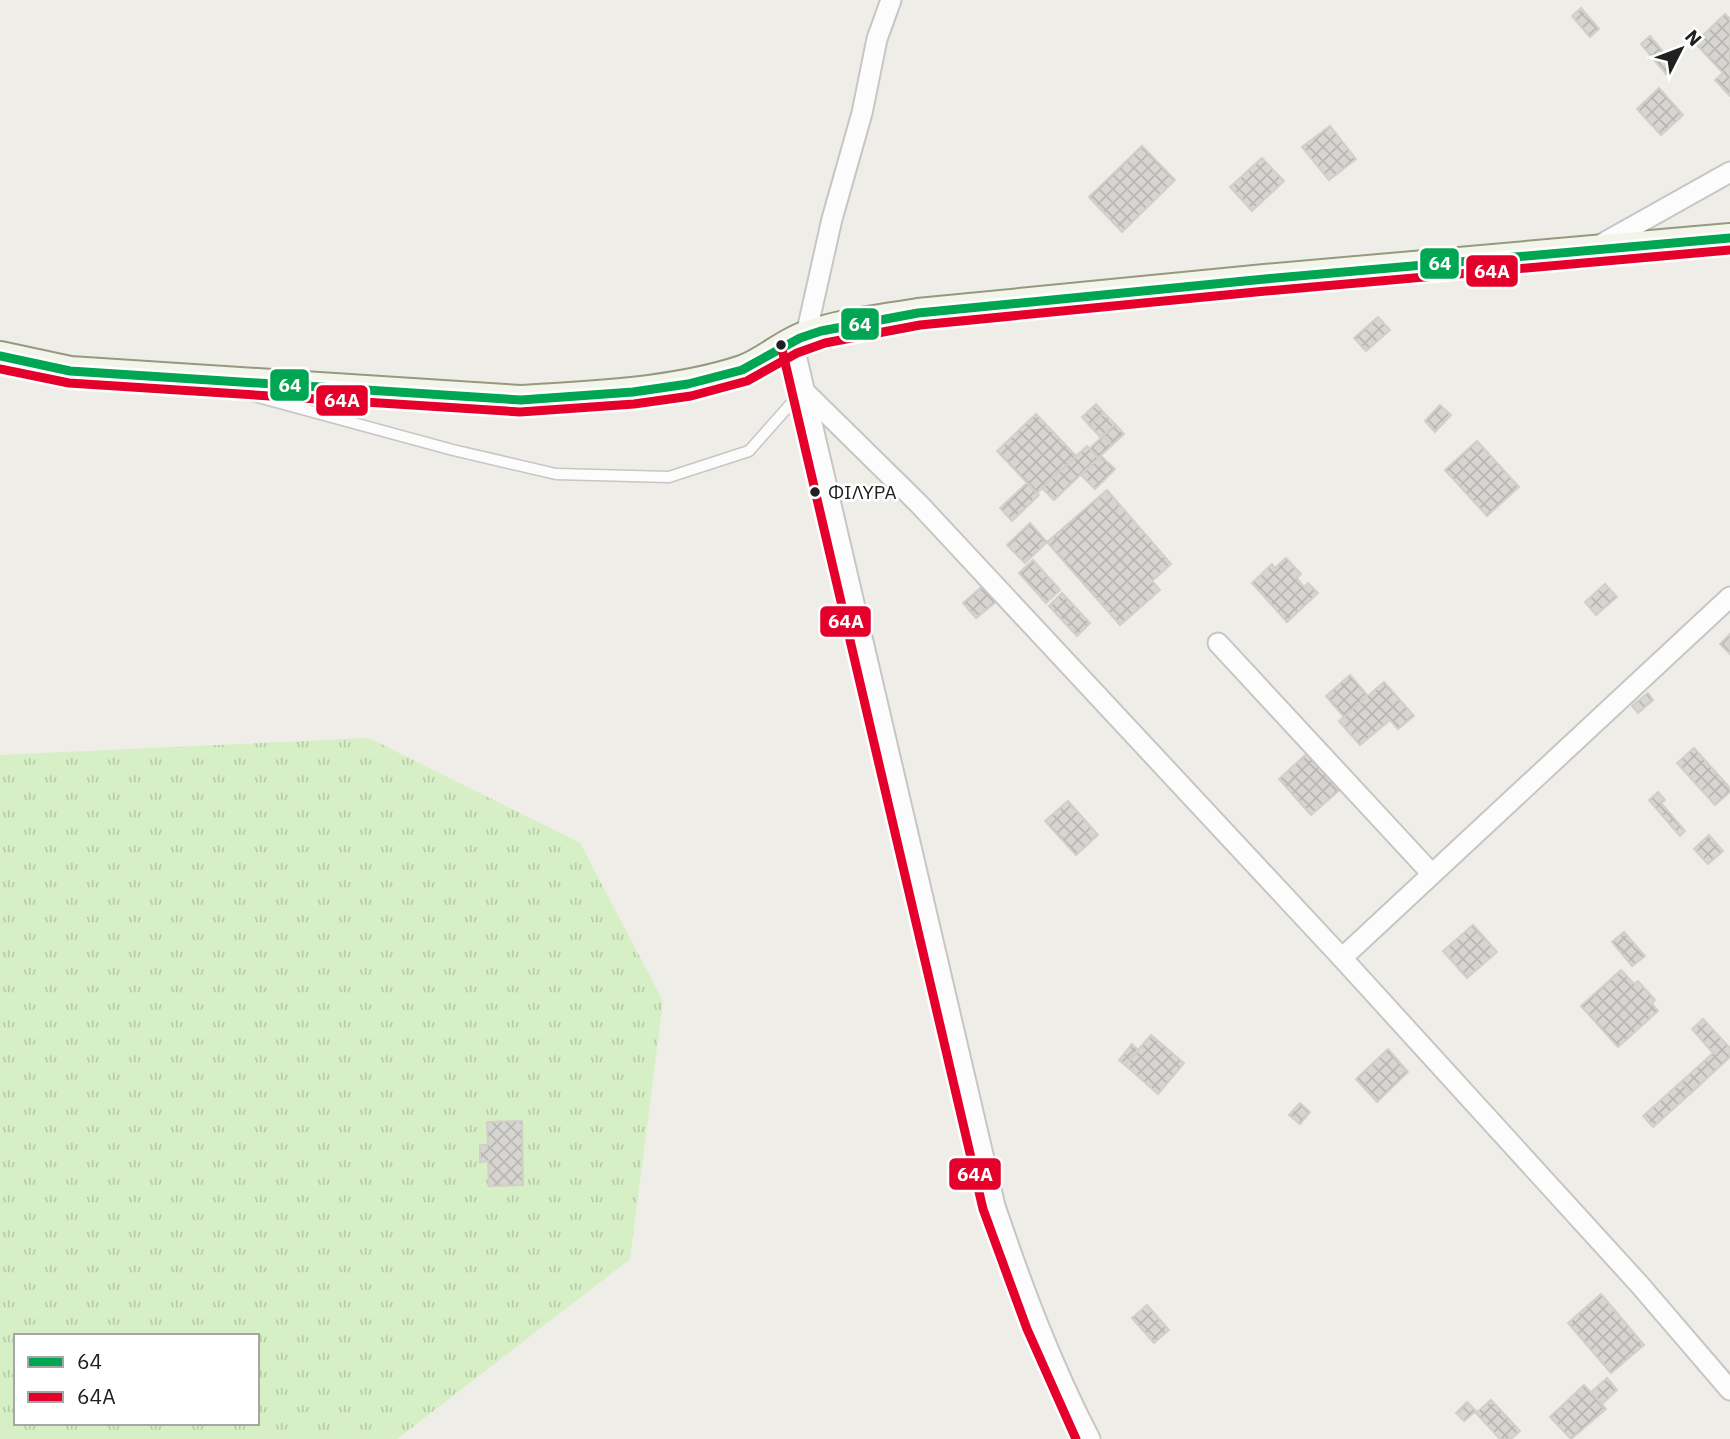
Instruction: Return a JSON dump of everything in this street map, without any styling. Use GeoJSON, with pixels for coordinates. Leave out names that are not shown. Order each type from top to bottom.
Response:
{"type":"FeatureCollection","features":[{"type":"Feature","properties":{"kind":"main road"},"geometry":{"type":"LineString","coordinates":[[0,356],[70,371],[521,400],[681,384],[744,369],[799,339],[862,322],[945,310],[1730,238]]}},
{"type":"Feature","properties":{"kind":"street"},"geometry":{"type":"LineString","coordinates":[[891,0],[877,39],[862,113],[799,339],[803,390],[995,1206],[1034,1315],[1090,1439]]}},
{"type":"Feature","properties":{"kind":"street"},"geometry":{"type":"LineString","coordinates":[[1588,252],[1730,172]]}},
{"type":"Feature","properties":{"kind":"street"},"geometry":{"type":"LineString","coordinates":[[803,390],[919,504],[1342,958],[1639,1284],[1730,1390]]}},
{"type":"Feature","properties":{"kind":"street"},"geometry":{"type":"LineString","coordinates":[[1342,958],[1730,597]]}},
{"type":"Feature","properties":{"kind":"street"},"geometry":{"type":"LineString","coordinates":[[1218,643],[1432,874]]}},
{"type":"Feature","properties":{"kind":"lane"},"geometry":{"type":"LineString","coordinates":[[186,378],[453,450],[556,474],[669,477],[749,451],[803,390]]}},
{"type":"Feature","properties":{"kind":"green space"},"geometry":{"type":"Polygon","coordinates":[[[369,738],[580,843],[663,1001],[630,1259],[397,1439],[0,1439],[0,755],[369,738]]]}},
{"type":"Feature","properties":{"kind":"building"},"geometry":{"type":"Polygon","coordinates":[[[1581,8],[1599,29],[1590,37],[1572,16],[1581,8]]]}},
{"type":"Feature","properties":{"kind":"building"},"geometry":{"type":"Polygon","coordinates":[[[1725,14],[1730,19],[1730,96],[1715,80],[1723,73],[1695,43],[1725,14]]]}},
{"type":"Feature","properties":{"kind":"building"},"geometry":{"type":"Polygon","coordinates":[[[1650,36],[1675,66],[1666,74],[1641,44],[1650,36]]]}},
{"type":"Feature","properties":{"kind":"building"},"geometry":{"type":"Polygon","coordinates":[[[1659,88],[1683,115],[1661,135],[1637,109],[1659,88]]]}},
{"type":"Feature","properties":{"kind":"building"},"geometry":{"type":"Polygon","coordinates":[[[1330,126],[1356,159],[1329,180],[1302,147],[1330,126]]]}},
{"type":"Feature","properties":{"kind":"building"},"geometry":{"type":"Polygon","coordinates":[[[1142,146],[1175,180],[1122,232],[1089,197],[1142,146]]]}},
{"type":"Feature","properties":{"kind":"building"},"geometry":{"type":"Polygon","coordinates":[[[1262,158],[1284,181],[1252,211],[1230,187],[1262,158]]]}},
{"type":"Feature","properties":{"kind":"building"},"geometry":{"type":"Polygon","coordinates":[[[1378,317],[1390,330],[1366,351],[1354,338],[1378,317]]]}},
{"type":"Feature","properties":{"kind":"building"},"geometry":{"type":"Polygon","coordinates":[[[1096,404],[1104,413],[1090,426],[1082,417],[1096,404]]]}},
{"type":"Feature","properties":{"kind":"building"},"geometry":{"type":"Polygon","coordinates":[[[1440,405],[1451,415],[1435,432],[1425,421],[1440,405]]]}},
{"type":"Feature","properties":{"kind":"building"},"geometry":{"type":"Polygon","coordinates":[[[1104,413],[1115,424],[1101,438],[1090,426],[1104,413]]]}},
{"type":"Feature","properties":{"kind":"building"},"geometry":{"type":"Polygon","coordinates":[[[1036,414],[1076,456],[1037,493],[997,451],[1036,414]]]}},
{"type":"Feature","properties":{"kind":"building"},"geometry":{"type":"Polygon","coordinates":[[[1115,424],[1124,434],[1112,445],[1103,436],[1115,424]]]}},
{"type":"Feature","properties":{"kind":"building"},"geometry":{"type":"Polygon","coordinates":[[[1103,436],[1112,445],[1098,458],[1089,449],[1103,436]]]}},
{"type":"Feature","properties":{"kind":"building"},"geometry":{"type":"Polygon","coordinates":[[[1477,441],[1519,487],[1487,516],[1445,470],[1477,441]]]}},
{"type":"Feature","properties":{"kind":"building"},"geometry":{"type":"Polygon","coordinates":[[[1087,446],[1098,458],[1054,500],[1042,488],[1087,446]]]}},
{"type":"Feature","properties":{"kind":"building"},"geometry":{"type":"Polygon","coordinates":[[[1101,456],[1115,469],[1095,489],[1081,475],[1101,456]]]}},
{"type":"Feature","properties":{"kind":"building"},"geometry":{"type":"Polygon","coordinates":[[[1027,483],[1039,495],[1012,521],[1000,508],[1027,483]]]}},
{"type":"Feature","properties":{"kind":"building"},"geometry":{"type":"Polygon","coordinates":[[[1107,490],[1171,564],[1152,581],[1160,590],[1120,625],[1047,542],[1107,490]]]}},
{"type":"Feature","properties":{"kind":"building"},"geometry":{"type":"Polygon","coordinates":[[[1030,523],[1047,542],[1025,563],[1007,545],[1030,523]]]}},
{"type":"Feature","properties":{"kind":"building"},"geometry":{"type":"Polygon","coordinates":[[[1286,558],[1301,574],[1297,578],[1304,587],[1308,583],[1318,593],[1287,622],[1252,583],[1272,564],[1275,568],[1286,558]]]}},
{"type":"Feature","properties":{"kind":"building"},"geometry":{"type":"Polygon","coordinates":[[[1033,560],[1060,590],[1046,603],[1019,573],[1033,560]]]}},
{"type":"Feature","properties":{"kind":"building"},"geometry":{"type":"Polygon","coordinates":[[[1605,584],[1617,597],[1596,615],[1585,602],[1605,584]]]}},
{"type":"Feature","properties":{"kind":"building"},"geometry":{"type":"Polygon","coordinates":[[[984,585],[997,601],[976,618],[963,603],[984,585]]]}},
{"type":"Feature","properties":{"kind":"building"},"geometry":{"type":"Polygon","coordinates":[[[1062,593],[1090,623],[1077,636],[1049,606],[1062,593]]]}},
{"type":"Feature","properties":{"kind":"building"},"geometry":{"type":"Polygon","coordinates":[[[1730,634],[1730,654],[1720,644],[1730,634]]]}},
{"type":"Feature","properties":{"kind":"building"},"geometry":{"type":"Polygon","coordinates":[[[1350,675],[1368,696],[1344,717],[1326,696],[1350,675]]]}},
{"type":"Feature","properties":{"kind":"building"},"geometry":{"type":"Polygon","coordinates":[[[1384,682],[1414,716],[1398,729],[1390,720],[1360,745],[1339,721],[1384,682]]]}},
{"type":"Feature","properties":{"kind":"building"},"geometry":{"type":"Polygon","coordinates":[[[1648,693],[1653,700],[1638,713],[1632,706],[1648,693]]]}},
{"type":"Feature","properties":{"kind":"building"},"geometry":{"type":"Polygon","coordinates":[[[1694,748],[1730,788],[1730,792],[1715,805],[1677,763],[1694,748]]]}},
{"type":"Feature","properties":{"kind":"building"},"geometry":{"type":"Polygon","coordinates":[[[1311,750],[1343,787],[1311,815],[1279,779],[1311,750]]]}},
{"type":"Feature","properties":{"kind":"building"},"geometry":{"type":"Polygon","coordinates":[[[1658,792],[1665,800],[1661,803],[1685,831],[1680,836],[1649,800],[1658,792]]]}},
{"type":"Feature","properties":{"kind":"building"},"geometry":{"type":"Polygon","coordinates":[[[1068,801],[1098,835],[1076,855],[1045,821],[1068,801]]]}},
{"type":"Feature","properties":{"kind":"building"},"geometry":{"type":"Polygon","coordinates":[[[1709,835],[1723,851],[1708,864],[1694,849],[1709,835]]]}},
{"type":"Feature","properties":{"kind":"building"},"geometry":{"type":"Polygon","coordinates":[[[1473,925],[1497,952],[1467,978],[1443,951],[1473,925]]]}},
{"type":"Feature","properties":{"kind":"building"},"geometry":{"type":"Polygon","coordinates":[[[1624,932],[1645,956],[1632,966],[1612,942],[1624,932]]]}},
{"type":"Feature","properties":{"kind":"building"},"geometry":{"type":"Polygon","coordinates":[[[1621,970],[1634,984],[1638,981],[1655,1000],[1652,1004],[1658,1011],[1618,1047],[1581,1006],[1621,970]]]}},
{"type":"Feature","properties":{"kind":"building"},"geometry":{"type":"Polygon","coordinates":[[[1703,1019],[1730,1048],[1730,1057],[1691,1093],[1681,1082],[1713,1053],[1692,1029],[1703,1019]]]}},
{"type":"Feature","properties":{"kind":"building"},"geometry":{"type":"Polygon","coordinates":[[[1151,1035],[1184,1063],[1158,1094],[1125,1065],[1151,1035]]]}},
{"type":"Feature","properties":{"kind":"building"},"geometry":{"type":"Polygon","coordinates":[[[1132,1044],[1138,1050],[1125,1065],[1119,1060],[1132,1044]]]}},
{"type":"Feature","properties":{"kind":"building"},"geometry":{"type":"Polygon","coordinates":[[[1388,1049],[1408,1072],[1377,1102],[1356,1079],[1388,1049]]]}},
{"type":"Feature","properties":{"kind":"building"},"geometry":{"type":"Polygon","coordinates":[[[1681,1082],[1691,1093],[1653,1127],[1643,1116],[1681,1082]]]}},
{"type":"Feature","properties":{"kind":"building"},"geometry":{"type":"Polygon","coordinates":[[[1300,1103],[1310,1112],[1300,1124],[1289,1115],[1300,1103]]]}},
{"type":"Feature","properties":{"kind":"building"},"geometry":{"type":"Polygon","coordinates":[[[522,1121],[523,1185],[489,1186],[488,1161],[480,1162],[480,1145],[488,1145],[487,1122],[522,1121]]]}},
{"type":"Feature","properties":{"kind":"building"},"geometry":{"type":"Polygon","coordinates":[[[1601,1294],[1644,1345],[1611,1373],[1568,1323],[1601,1294]]]}},
{"type":"Feature","properties":{"kind":"building"},"geometry":{"type":"Polygon","coordinates":[[[1147,1305],[1169,1330],[1154,1343],[1132,1318],[1147,1305]]]}},
{"type":"Feature","properties":{"kind":"building"},"geometry":{"type":"Polygon","coordinates":[[[1607,1378],[1617,1390],[1602,1404],[1591,1392],[1607,1378]]]}},
{"type":"Feature","properties":{"kind":"building"},"geometry":{"type":"Polygon","coordinates":[[[1584,1385],[1606,1409],[1571,1439],[1550,1417],[1584,1385]]]}},
{"type":"Feature","properties":{"kind":"building"},"geometry":{"type":"Polygon","coordinates":[[[1491,1400],[1520,1431],[1511,1439],[1500,1439],[1476,1413],[1491,1400]]]}},
{"type":"Feature","properties":{"kind":"building"},"geometry":{"type":"Polygon","coordinates":[[[1467,1402],[1476,1411],[1464,1421],[1456,1413],[1467,1402]]]}},
{"type":"Feature","properties":{"kind":"transit line","name":"64"},"geometry":{"type":"LineString","coordinates":[[0,356],[70,371],[521,400],[633,392],[688,384],[742,370],[800,338],[821,331],[918,313],[1730,238]]}},
{"type":"Feature","properties":{"kind":"transit line","name":"64Α"},"geometry":{"type":"LineString","coordinates":[[0,369],[69,383],[520,412],[634,404],[691,396],[747,381],[797,353],[825,343],[920,325],[1730,250]]}},
{"type":"Feature","properties":{"kind":"transit line","name":"64Α"},"geometry":{"type":"LineString","coordinates":[[781,345],[983,1209],[1027,1329],[1076,1439]]}},
{"type":"Feature","properties":{"kind":"place","name":"ΦΙΛΥΡΑ"},"geometry":{"type":"Point","coordinates":[815,492]}}]}
